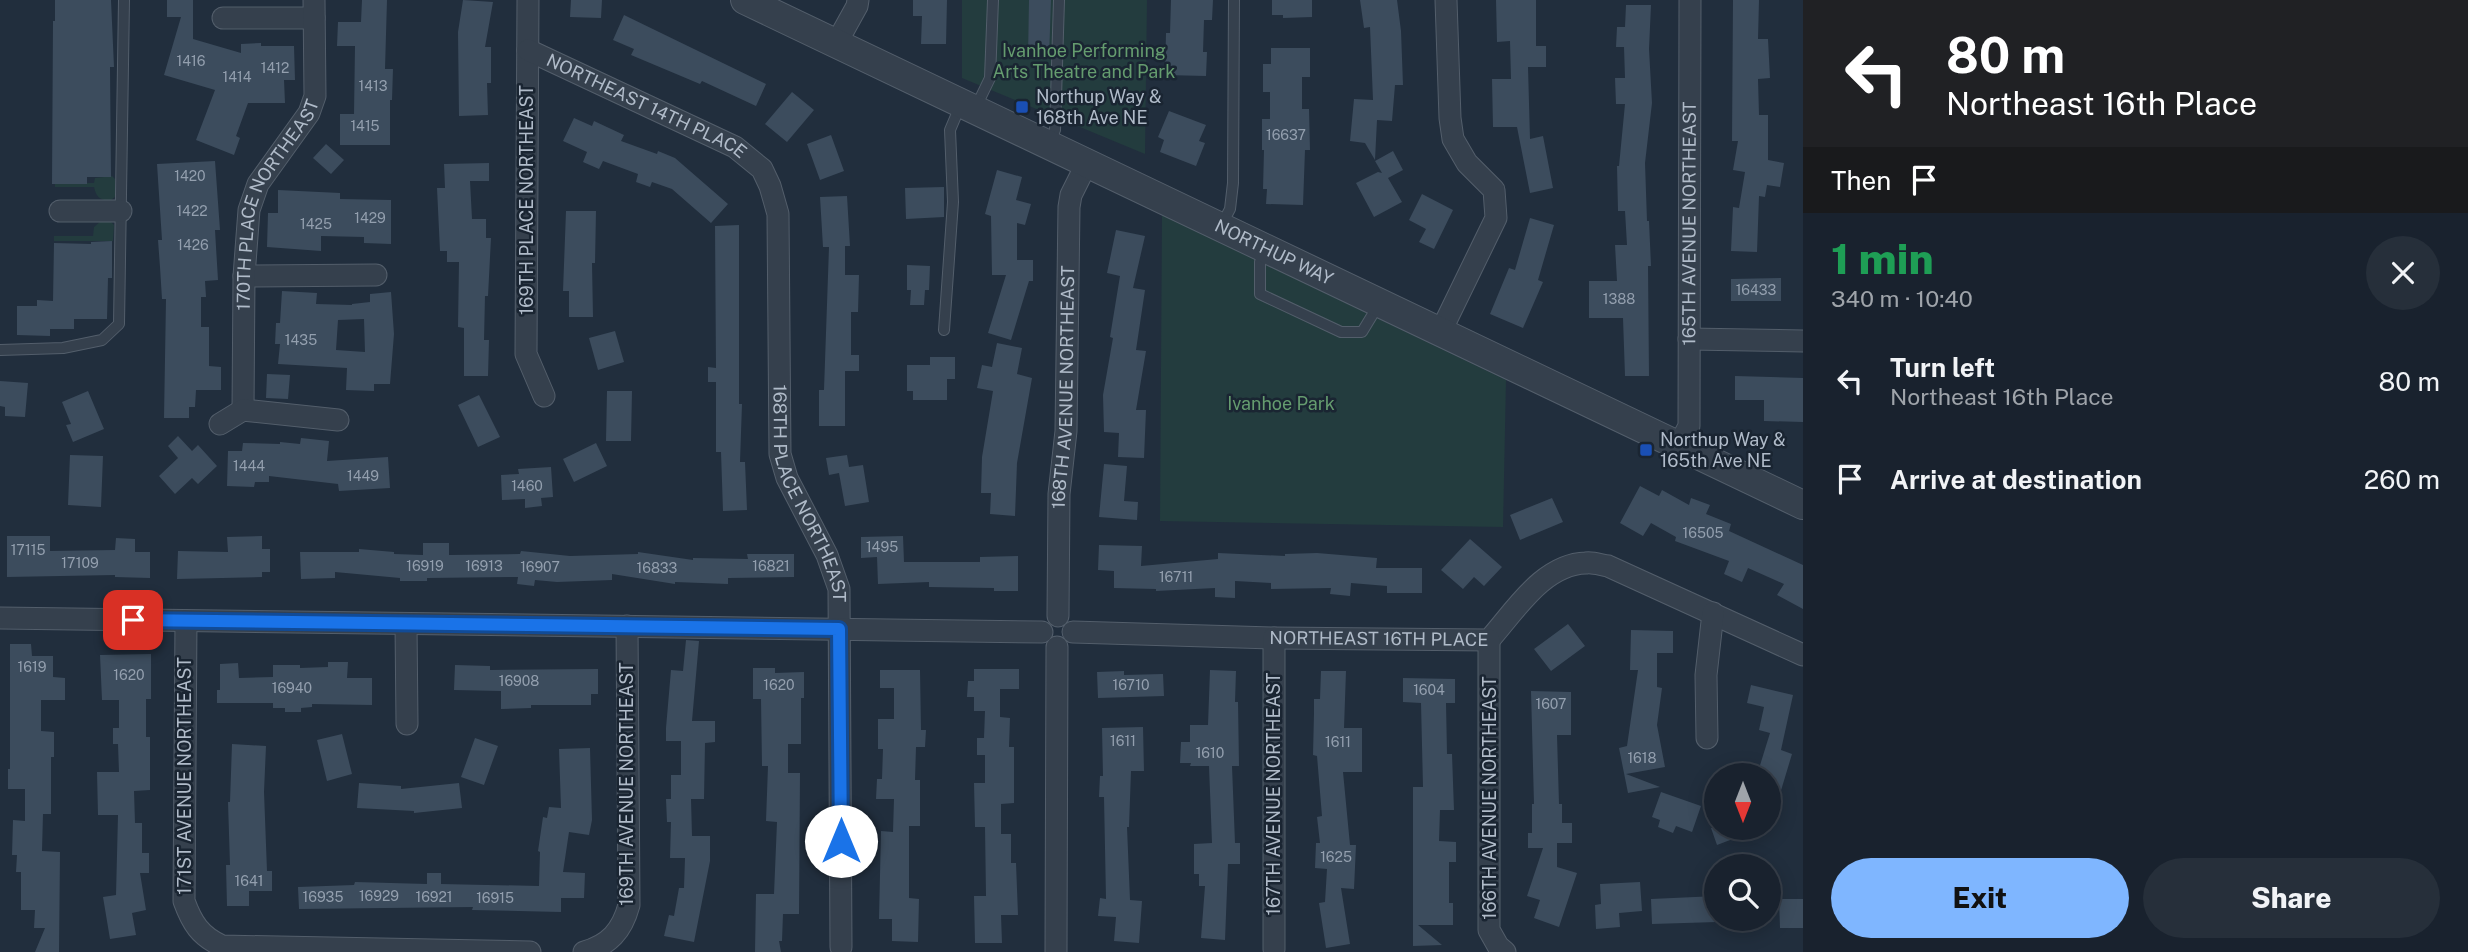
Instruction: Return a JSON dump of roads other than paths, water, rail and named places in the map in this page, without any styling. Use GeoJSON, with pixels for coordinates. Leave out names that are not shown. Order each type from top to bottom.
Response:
{"type":"FeatureCollection","features":[{"type":"Feature","properties":{"kind":"street","name":"169TH PLACE NORTHEAST"},"geometry":{"type":"LineString","coordinates":[[528,0],[526,354],[544,396]]}},
{"type":"Feature","properties":{"kind":"street","name":"NORTHUP WAY"},"geometry":{"type":"LineString","coordinates":[[745,0],[1803,505]]}},
{"type":"Feature","properties":{"kind":"street"},"geometry":{"type":"LineString","coordinates":[[836,44],[858,6],[858,0]]}},
{"type":"Feature","properties":{"kind":"street"},"geometry":{"type":"LineString","coordinates":[[1441,331],[1496,218],[1494,190],[1467,163],[1453,139],[1446,0]]}},
{"type":"Feature","properties":{"kind":"street","name":"165TH AVENUE NORTHEAST"},"geometry":{"type":"LineString","coordinates":[[1679,446],[1689,430],[1690,0]]}},
{"type":"Feature","properties":{"kind":"street"},"geometry":{"type":"LineString","coordinates":[[223,18],[314,9]]}},
{"type":"Feature","properties":{"kind":"street","name":"170TH PLACE NORTHEAST"},"geometry":{"type":"LineString","coordinates":[[243,410],[244,276],[249,210],[258,184],[309,113],[315,96],[314,9]]}},
{"type":"Feature","properties":{"kind":"street","name":"NORTHEAST 14TH PLACE"},"geometry":{"type":"LineString","coordinates":[[528,50],[735,147],[762,169]]}},
{"type":"Feature","properties":{"kind":"street","name":"168TH AVENUE NORTHEAST"},"geometry":{"type":"LineString","coordinates":[[1058,616],[1059,494],[1066,431],[1069,206],[1071,195],[1087,163]]}},
{"type":"Feature","properties":{"kind":"street","name":"168TH PLACE NORTHEAST"},"geometry":{"type":"LineString","coordinates":[[762,169],[778,214],[780,454],[787,478],[827,555],[839,589],[841,947]]}},
{"type":"Feature","properties":{"kind":"street"},"geometry":{"type":"LineString","coordinates":[[60,211],[121,211]]}},
{"type":"Feature","properties":{"kind":"street"},"geometry":{"type":"LineString","coordinates":[[244,276],[376,275]]}},
{"type":"Feature","properties":{"kind":"street"},"geometry":{"type":"LineString","coordinates":[[1689,340],[1803,341]]}},
{"type":"Feature","properties":{"kind":"street"},"geometry":{"type":"LineString","coordinates":[[220,424],[243,410],[338,421]]}},
{"type":"Feature","properties":{"kind":"street","name":"NORTHEAST 16TH PLACE"},"geometry":{"type":"LineString","coordinates":[[1065,640],[1489,640],[1536,586],[1559,570],[1586,563],[1608,566],[1803,655]]}},
{"type":"Feature","properties":{"kind":"street"},"geometry":{"type":"LineString","coordinates":[[1707,738],[1706,675],[1713,613]]}},
{"type":"Feature","properties":{"kind":"street"},"geometry":{"type":"LineString","coordinates":[[1056,952],[1065,640],[1070,623],[1058,616],[1045,623],[1042,632],[1045,641],[1065,640]]}},
{"type":"Feature","properties":{"kind":"street"},"geometry":{"type":"LineString","coordinates":[[0,618],[1042,632]]}},
{"type":"Feature","properties":{"kind":"street","name":"171ST AVENUE NORTHEAST"},"geometry":{"type":"LineString","coordinates":[[186,621],[184,901],[196,928],[207,940],[222,946],[530,952]]}},
{"type":"Feature","properties":{"kind":"street"},"geometry":{"type":"LineString","coordinates":[[406,624],[407,724]]}},
{"type":"Feature","properties":{"kind":"street","name":"169TH AVENUE NORTHEAST"},"geometry":{"type":"LineString","coordinates":[[584,952],[598,948],[613,938],[624,922],[628,905],[627,626]]}},
{"type":"Feature","properties":{"kind":"street","name":"167TH AVENUE NORTHEAST"},"geometry":{"type":"LineString","coordinates":[[1274,949],[1275,638]]}},
{"type":"Feature","properties":{"kind":"street","name":"166TH AVENUE NORTHEAST"},"geometry":{"type":"LineString","coordinates":[[1489,640],[1489,930],[1498,946],[1505,952]]}},
{"type":"Feature","properties":{"kind":"lane"},"geometry":{"type":"LineString","coordinates":[[0,350],[63,348],[102,340],[119,324],[124,0]]}},
{"type":"Feature","properties":{"kind":"lane"},"geometry":{"type":"LineString","coordinates":[[944,330],[953,202],[950,130],[990,78],[993,0]]}},
{"type":"Feature","properties":{"kind":"lane"},"geometry":{"type":"LineString","coordinates":[[1049,144],[1055,130],[1059,0]]}},
{"type":"Feature","properties":{"kind":"lane"},"geometry":{"type":"LineString","coordinates":[[1221,227],[1230,209],[1233,183],[1234,0]]}},
{"type":"Feature","properties":{"kind":"lane"},"geometry":{"type":"LineString","coordinates":[[1265,249],[1260,262],[1260,294],[1286,307],[1341,332],[1363,332],[1379,303]]}},
{"type":"Feature","properties":{"kind":"place","name":"Northup Way & 168th Ave NE"},"geometry":{"type":"Point","coordinates":[1022,107]}},
{"type":"Feature","properties":{"kind":"place","name":"Northup Way & 165th Ave NE"},"geometry":{"type":"Point","coordinates":[1646,450]}},
{"type":"Feature","properties":{"kind":"park label","name":"Ivanhoe Performing Arts Theatre and Park"},"geometry":{"type":"Point","coordinates":[1084,61]}},
{"type":"Feature","properties":{"kind":"park label","name":"Ivanhoe Park"},"geometry":{"type":"Point","coordinates":[1281,404]}}]}
